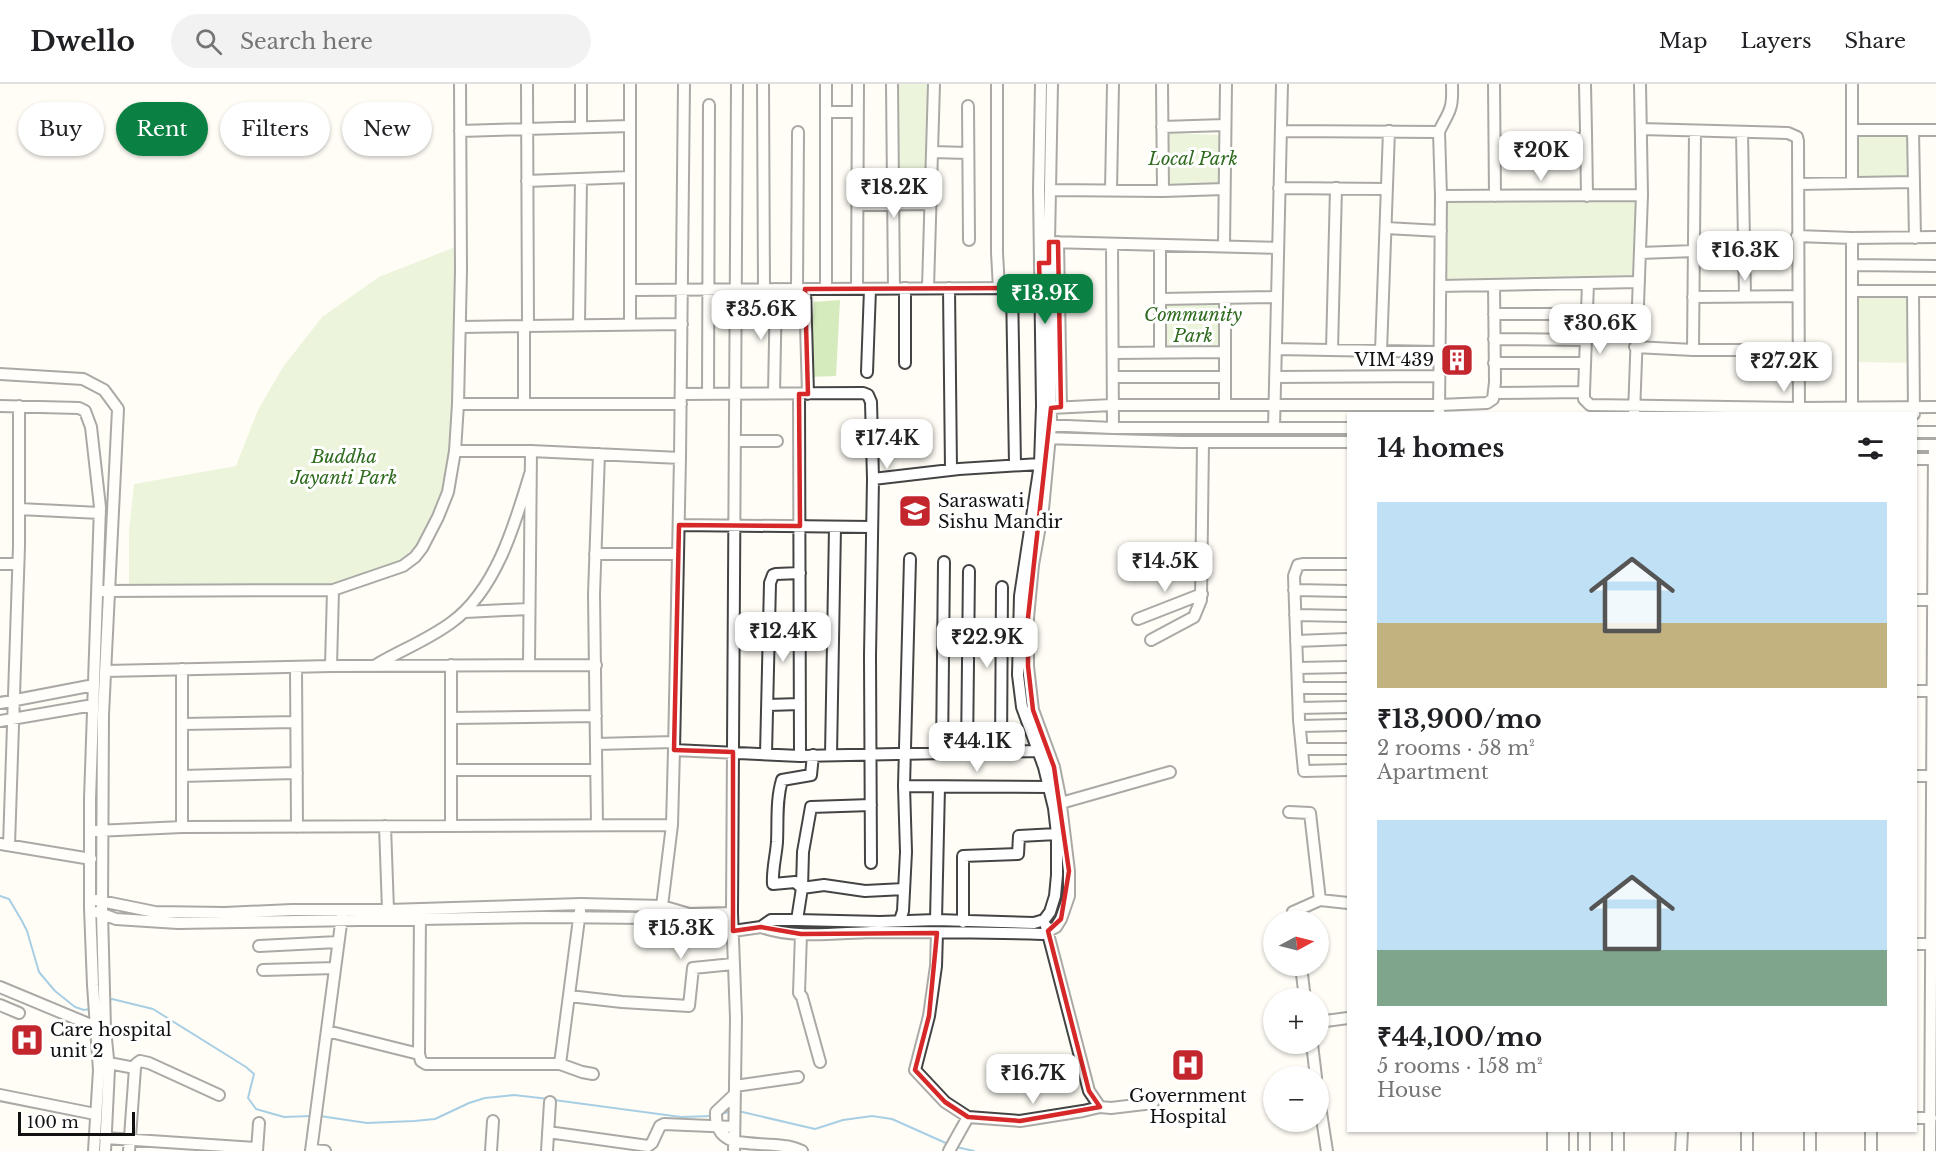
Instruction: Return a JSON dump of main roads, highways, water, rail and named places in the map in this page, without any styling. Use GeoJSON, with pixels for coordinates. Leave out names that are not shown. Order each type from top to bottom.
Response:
{"type":"FeatureCollection","features":[{"type":"Feature","properties":{"kind":"waterway"},"geometry":{"type":"LineString","coordinates":[[0,896],[9,899],[22,921],[39,972],[55,991],[75,1007],[90,1009]]}},
{"type":"Feature","properties":{"kind":"waterway"},"geometry":{"type":"LineString","coordinates":[[109,1001],[112,999],[153,1009],[246,1067],[254,1074],[248,1098],[256,1109],[284,1117],[311,1116]]}},
{"type":"Feature","properties":{"kind":"waterway"},"geometry":{"type":"LineString","coordinates":[[320,1116],[367,1123],[414,1121],[435,1119],[485,1098],[514,1095],[549,1099]]}},
{"type":"Feature","properties":{"kind":"waterway"},"geometry":{"type":"LineString","coordinates":[[554,1100],[681,1117],[712,1116]]}},
{"type":"Feature","properties":{"kind":"waterway"},"geometry":{"type":"LineString","coordinates":[[721,1114],[732,1111]]}},
{"type":"Feature","properties":{"kind":"waterway"},"geometry":{"type":"LineString","coordinates":[[738,1111],[815,1129],[843,1120],[872,1116],[892,1119],[948,1144]]}},
{"type":"Feature","properties":{"kind":"waterway"},"geometry":{"type":"LineString","coordinates":[[956,1147],[974,1151]]}},
{"type":"Feature","properties":{"kind":"place","name":"VIM 439"},"geometry":{"type":"Point","coordinates":[1457,360]}},
{"type":"Feature","properties":{"kind":"place","name":"Saraswati Sishu Mandir"},"geometry":{"type":"Point","coordinates":[915,511]}},
{"type":"Feature","properties":{"kind":"place","name":"Care hospital unit 2"},"geometry":{"type":"Point","coordinates":[27,1040]}},
{"type":"Feature","properties":{"kind":"place","name":"Government Hospital"},"geometry":{"type":"Point","coordinates":[1188,1065]}},
{"type":"Feature","properties":{"kind":"park label","name":"Local Park"},"geometry":{"type":"Point","coordinates":[1193,159]}},
{"type":"Feature","properties":{"kind":"park label","name":"Community Park"},"geometry":{"type":"Point","coordinates":[1193,325]}},
{"type":"Feature","properties":{"kind":"park label","name":"Buddha Jayanti Park"},"geometry":{"type":"Point","coordinates":[344,467]}}]}
